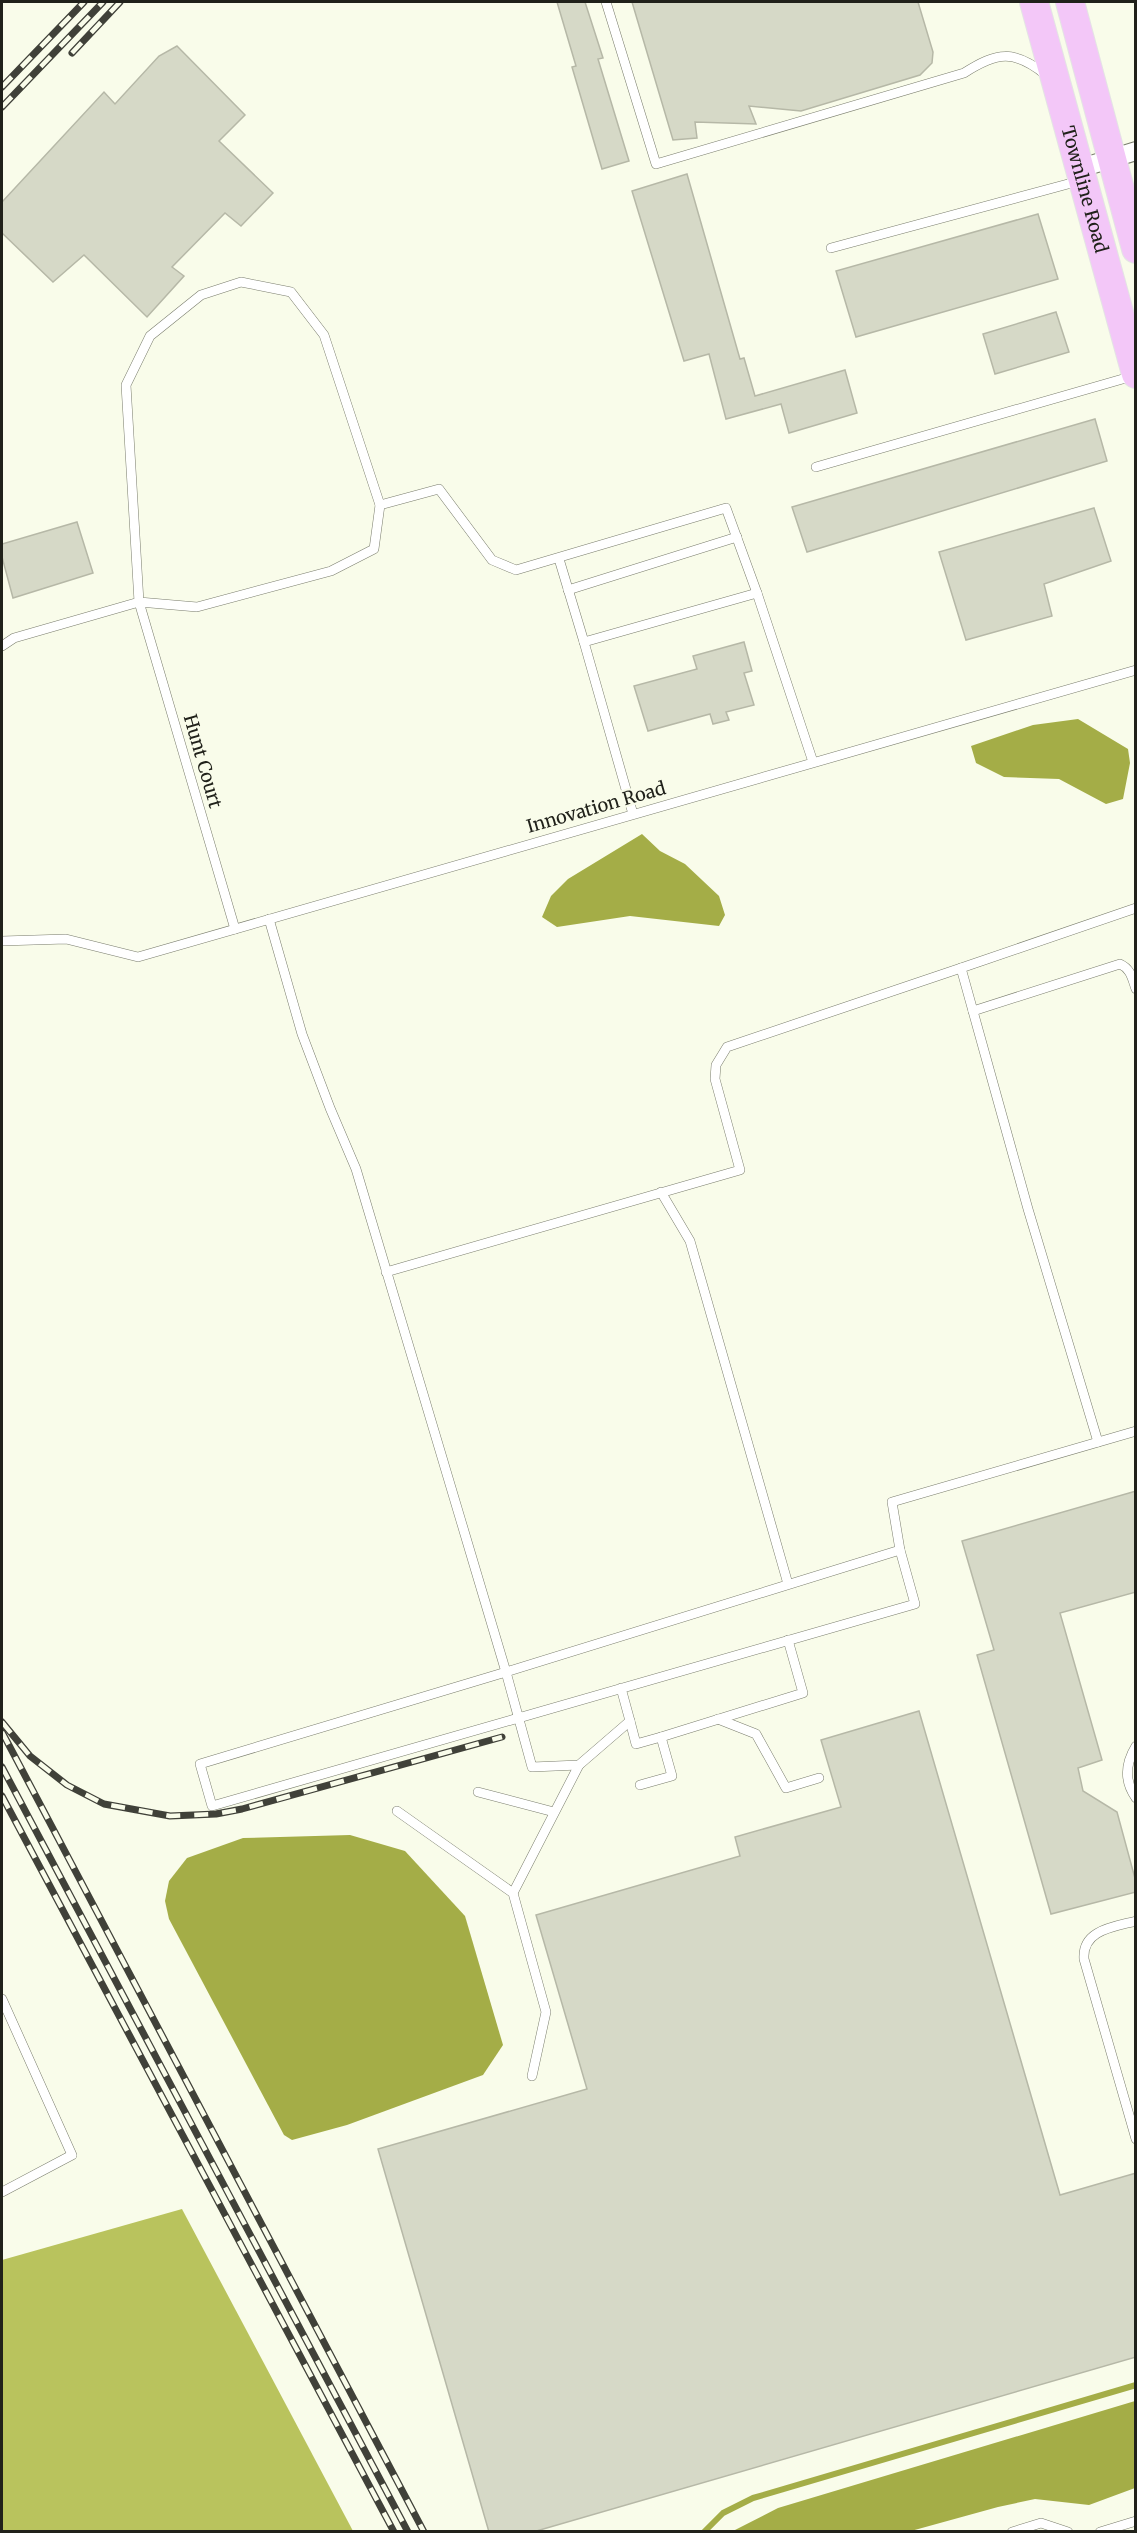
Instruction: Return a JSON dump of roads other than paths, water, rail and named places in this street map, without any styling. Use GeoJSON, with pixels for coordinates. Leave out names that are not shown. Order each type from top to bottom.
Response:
{"type":"FeatureCollection","features":[{"type":"Feature","properties":{"kind":"main road","name":"Townline Road"},"geometry":{"type":"LineString","coordinates":[[1034,2],[1083,174],[1136,375]]}},
{"type":"Feature","properties":{"kind":"main road","name":"Townline Road"},"geometry":{"type":"LineString","coordinates":[[1070,2],[1123,155],[1136,249]]}},
{"type":"Feature","properties":{"kind":"street"},"geometry":{"type":"LineString","coordinates":[[1083,174],[1123,155]]}},
{"type":"Feature","properties":{"kind":"lane"},"geometry":{"type":"LineString","coordinates":[[606,2],[656,164],[964,73],[994,57],[1012,55],[1033,64],[1058,84]]}},
{"type":"Feature","properties":{"kind":"lane"},"geometry":{"type":"LineString","coordinates":[[831,248],[1083,174]]}},
{"type":"Feature","properties":{"kind":"lane","name":"Hunt Court"},"geometry":{"type":"LineString","coordinates":[[235,929],[139,602],[126,385],[150,336],[201,295],[241,282],[291,292],[324,335],[380,506]]}},
{"type":"Feature","properties":{"kind":"lane"},"geometry":{"type":"LineString","coordinates":[[816,467],[1136,375]]}},
{"type":"Feature","properties":{"kind":"lane"},"geometry":{"type":"LineString","coordinates":[[2,646],[14,638],[139,602],[197,607],[331,571],[374,549],[380,506],[439,489],[492,561],[516,570],[726,508],[813,762]]}},
{"type":"Feature","properties":{"kind":"lane"},"geometry":{"type":"LineString","coordinates":[[568,590],[737,537]]}},
{"type":"Feature","properties":{"kind":"lane"},"geometry":{"type":"LineString","coordinates":[[559,559],[633,814]]}},
{"type":"Feature","properties":{"kind":"lane"},"geometry":{"type":"LineString","coordinates":[[584,642],[757,593]]}},
{"type":"Feature","properties":{"kind":"lane","name":"Innovation Road"},"geometry":{"type":"LineString","coordinates":[[2,940],[66,939],[138,957],[1136,670]]}},
{"type":"Feature","properties":{"kind":"lane"},"geometry":{"type":"LineString","coordinates":[[386,1272],[740,1170],[715,1079],[716,1065],[727,1047],[1136,908]]}},
{"type":"Feature","properties":{"kind":"lane"},"geometry":{"type":"LineString","coordinates":[[269,919],[302,1034],[356,1169],[507,1672],[532,1767],[579,1765]]}},
{"type":"Feature","properties":{"kind":"lane"},"geometry":{"type":"LineString","coordinates":[[973,1011],[1120,964],[1127,967],[1136,989]]}},
{"type":"Feature","properties":{"kind":"lane"},"geometry":{"type":"LineString","coordinates":[[961,968],[1028,1209],[1098,1442]]}},
{"type":"Feature","properties":{"kind":"lane"},"geometry":{"type":"LineString","coordinates":[[661,1192],[690,1240],[788,1584]]}},
{"type":"Feature","properties":{"kind":"lane"},"geometry":{"type":"LineString","coordinates":[[900,1550],[200,1764],[212,1806],[915,1604],[900,1550],[892,1502],[1136,1431]]}},
{"type":"Feature","properties":{"kind":"lane"},"geometry":{"type":"LineString","coordinates":[[621,1688],[636,1744],[661,1737],[803,1693],[788,1640]]}},
{"type":"Feature","properties":{"kind":"lane"},"geometry":{"type":"LineString","coordinates":[[718,1719],[756,1734],[786,1788],[819,1778]]}},
{"type":"Feature","properties":{"kind":"lane"},"geometry":{"type":"LineString","coordinates":[[513,1893],[579,1765],[630,1720]]}},
{"type":"Feature","properties":{"kind":"lane"},"geometry":{"type":"LineString","coordinates":[[640,1785],[672,1776],[661,1737]]}},
{"type":"Feature","properties":{"kind":"lane"},"geometry":{"type":"LineString","coordinates":[[1136,1746],[1129,1757],[1126,1771],[1128,1784],[1136,1798]]}},
{"type":"Feature","properties":{"kind":"lane"},"geometry":{"type":"LineString","coordinates":[[478,1792],[554,1812]]}},
{"type":"Feature","properties":{"kind":"lane"},"geometry":{"type":"LineString","coordinates":[[397,1811],[513,1893],[546,2012],[532,2076]]}},
{"type":"Feature","properties":{"kind":"lane"},"geometry":{"type":"LineString","coordinates":[[1136,1921],[1101,1930],[1088,1940],[1083,1948],[1084,1959],[1136,2139]]}},
{"type":"Feature","properties":{"kind":"lane"},"geometry":{"type":"LineString","coordinates":[[2,1999],[72,2155],[2,2192]]}},
{"type":"Feature","properties":{"kind":"lane"},"geometry":{"type":"LineString","coordinates":[[1100,2532],[1136,2521]]}},
{"type":"Feature","properties":{"kind":"lane"},"geometry":{"type":"LineString","coordinates":[[1012,2532],[1041,2523],[1068,2532]]}},
{"type":"Feature","properties":{"kind":"waterway"},"geometry":{"type":"LineString","coordinates":[[704,2532],[723,2513],[753,2498],[1136,2385]]}},
{"type":"Feature","properties":{"kind":"railway"},"geometry":{"type":"LineString","coordinates":[[2,87],[84,2]]}},
{"type":"Feature","properties":{"kind":"railway"},"geometry":{"type":"LineString","coordinates":[[2,107],[103,2]]}},
{"type":"Feature","properties":{"kind":"railway"},"geometry":{"type":"LineString","coordinates":[[72,53],[120,2]]}},
{"type":"Feature","properties":{"kind":"railway"},"geometry":{"type":"LineString","coordinates":[[2,1722],[30,1756],[67,1785],[104,1804],[170,1816],[216,1814],[242,1809],[502,1737]]}},
{"type":"Feature","properties":{"kind":"railway"},"geometry":{"type":"LineString","coordinates":[[2,1732],[424,2532]]}},
{"type":"Feature","properties":{"kind":"railway"},"geometry":{"type":"LineString","coordinates":[[2,1767],[408,2532]]}},
{"type":"Feature","properties":{"kind":"railway"},"geometry":{"type":"LineString","coordinates":[[2,1796],[394,2532]]}}]}
